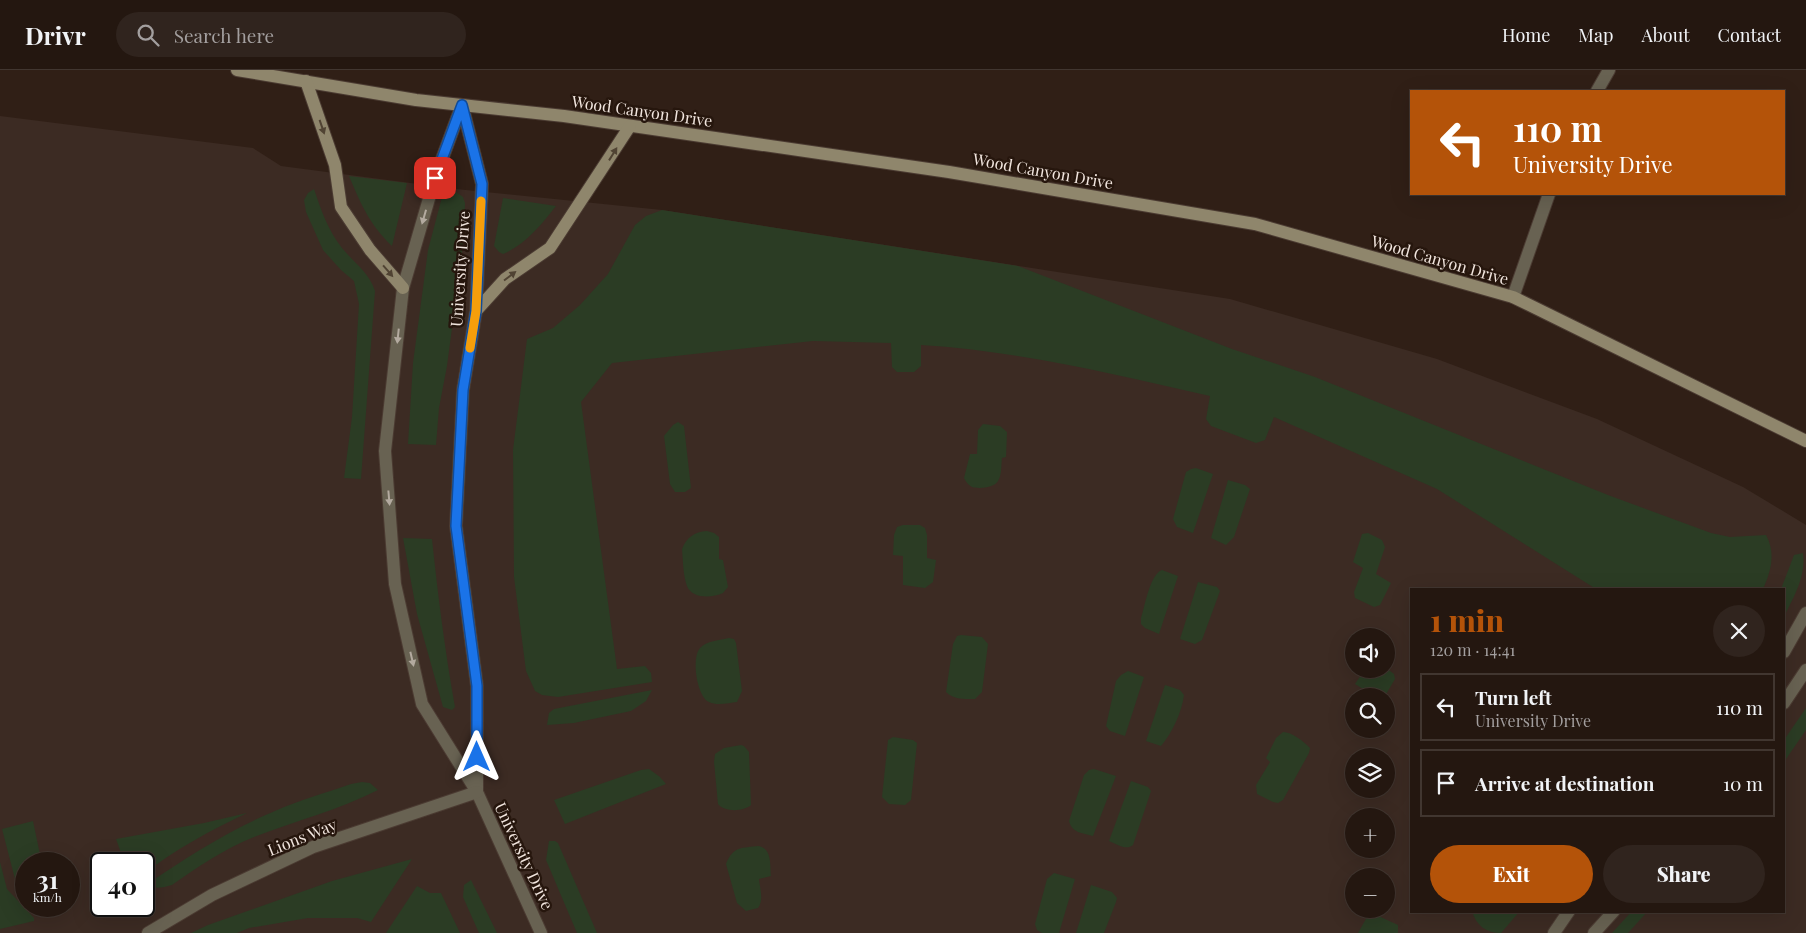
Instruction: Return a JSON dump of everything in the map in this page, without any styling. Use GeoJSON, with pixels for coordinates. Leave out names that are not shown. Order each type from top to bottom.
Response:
{"type":"FeatureCollection","features":[{"type":"Feature","properties":{"kind":"main road","name":"Wood Canyon Drive"},"geometry":{"type":"LineString","coordinates":[[237,70],[416,100],[564,116],[949,172],[1255,224],[1513,297],[1806,441]]}},
{"type":"Feature","properties":{"kind":"main road"},"geometry":{"type":"LineString","coordinates":[[306,81],[335,165],[341,208],[370,250],[403,288]]}},
{"type":"Feature","properties":{"kind":"main road"},"geometry":{"type":"LineString","coordinates":[[476,311],[505,279],[550,248],[630,126]]}},
{"type":"Feature","properties":{"kind":"street"},"geometry":{"type":"LineString","coordinates":[[1598,90],[1609,70]]}},
{"type":"Feature","properties":{"kind":"street","name":"University Drive"},"geometry":{"type":"LineString","coordinates":[[462,105],[435,178],[403,288],[385,451],[395,584],[422,704],[477,792],[541,933]]}},
{"type":"Feature","properties":{"kind":"street","name":"University Drive"},"geometry":{"type":"LineString","coordinates":[[462,105],[482,184],[476,311],[463,390],[456,526],[477,686],[477,792]]}},
{"type":"Feature","properties":{"kind":"street"},"geometry":{"type":"LineString","coordinates":[[1513,297],[1549,195]]}},
{"type":"Feature","properties":{"kind":"street"},"geometry":{"type":"LineString","coordinates":[[1785,650],[1806,613]]}},
{"type":"Feature","properties":{"kind":"street"},"geometry":{"type":"LineString","coordinates":[[1785,702],[1806,670]]}},
{"type":"Feature","properties":{"kind":"street","name":"Lions Way"},"geometry":{"type":"LineString","coordinates":[[148,933],[212,895],[313,848],[477,792]]}},
{"type":"Feature","properties":{"kind":"street"},"geometry":{"type":"LineString","coordinates":[[1554,933],[1568,913]]}},
{"type":"Feature","properties":{"kind":"street"},"geometry":{"type":"LineString","coordinates":[[1594,933],[1612,913]]}},
{"type":"Feature","properties":{"kind":"shaded area"},"geometry":{"type":"Polygon","coordinates":[[[0,116],[253,148],[281,166],[456,189],[662,210],[1230,299],[1437,359],[1597,419],[1743,487],[1806,525],[1806,933],[0,933],[0,116]]]}},
{"type":"Feature","properties":{"kind":"green space"},"geometry":{"type":"Polygon","coordinates":[[[349,176],[407,183],[392,246],[371,222],[349,176]]]}},
{"type":"Feature","properties":{"kind":"green space"},"geometry":{"type":"Polygon","coordinates":[[[314,189],[322,212],[333,234],[342,248],[369,278],[375,291],[361,479],[344,478],[352,417],[359,304],[354,281],[323,250],[306,212],[304,200],[308,193],[314,189]]]}},
{"type":"Feature","properties":{"kind":"green space"},"geometry":{"type":"Polygon","coordinates":[[[448,192],[456,192],[463,197],[465,203],[464,237],[447,366],[439,408],[436,445],[408,444],[413,363],[428,250],[442,197],[448,192]]]}},
{"type":"Feature","properties":{"kind":"green space"},"geometry":{"type":"Polygon","coordinates":[[[503,198],[556,206],[526,240],[503,254],[494,246],[503,198]]]}},
{"type":"Feature","properties":{"kind":"green space"},"geometry":{"type":"Polygon","coordinates":[[[662,210],[1018,266],[1232,349],[1315,377],[1608,495],[1711,533],[1730,537],[1766,535],[1772,555],[1768,576],[1763,588],[1594,588],[1437,489],[1274,417],[1265,440],[1256,443],[1211,426],[1206,419],[1210,396],[1066,364],[994,352],[921,345],[921,366],[914,372],[897,372],[892,367],[891,343],[813,341],[612,363],[581,402],[617,669],[645,666],[651,673],[652,682],[558,697],[542,695],[535,691],[526,671],[514,577],[513,450],[527,339],[553,328],[580,305],[608,274],[635,225],[646,216],[662,210]]]}},
{"type":"Feature","properties":{"kind":"green space"},"geometry":{"type":"Polygon","coordinates":[[[678,422],[684,426],[691,488],[685,492],[675,492],[670,484],[664,436],[678,422]]]}},
{"type":"Feature","properties":{"kind":"green space"},"geometry":{"type":"Polygon","coordinates":[[[983,424],[1000,426],[1007,432],[1006,457],[1002,458],[1000,476],[996,483],[986,487],[975,488],[969,485],[964,478],[970,454],[977,454],[978,430],[983,424]]]}},
{"type":"Feature","properties":{"kind":"green space"},"geometry":{"type":"Polygon","coordinates":[[[1196,468],[1213,474],[1193,533],[1177,527],[1173,519],[1186,472],[1196,468]]]}},
{"type":"Feature","properties":{"kind":"green space"},"geometry":{"type":"Polygon","coordinates":[[[1228,480],[1245,485],[1250,489],[1234,537],[1226,545],[1211,538],[1228,480]]]}},
{"type":"Feature","properties":{"kind":"green space"},"geometry":{"type":"Polygon","coordinates":[[[920,525],[925,528],[927,535],[927,558],[936,560],[933,582],[925,588],[903,585],[903,556],[893,555],[894,535],[897,527],[920,525]]]}},
{"type":"Feature","properties":{"kind":"green space"},"geometry":{"type":"Polygon","coordinates":[[[707,531],[719,537],[719,559],[723,560],[728,587],[723,593],[713,596],[693,593],[687,586],[684,573],[682,549],[686,541],[698,533],[707,531]]]}},
{"type":"Feature","properties":{"kind":"green space"},"geometry":{"type":"Polygon","coordinates":[[[1368,533],[1382,540],[1385,547],[1376,574],[1391,583],[1380,605],[1374,607],[1355,598],[1354,592],[1363,568],[1353,562],[1362,534],[1368,533]]]}},
{"type":"Feature","properties":{"kind":"green space"},"geometry":{"type":"Polygon","coordinates":[[[403,538],[432,539],[455,707],[452,710],[443,707],[417,614],[403,538]]]}},
{"type":"Feature","properties":{"kind":"green space"},"geometry":{"type":"Polygon","coordinates":[[[1803,553],[1803,570],[1795,594],[1785,615],[1785,588],[1781,588],[1794,555],[1803,553]]]}},
{"type":"Feature","properties":{"kind":"green space"},"geometry":{"type":"Polygon","coordinates":[[[1162,570],[1178,576],[1159,634],[1145,628],[1141,624],[1141,618],[1151,584],[1162,570]]]}},
{"type":"Feature","properties":{"kind":"green space"},"geometry":{"type":"Polygon","coordinates":[[[1198,582],[1217,587],[1220,591],[1202,640],[1195,644],[1180,639],[1198,582]]]}},
{"type":"Feature","properties":{"kind":"green space"},"geometry":{"type":"Polygon","coordinates":[[[957,636],[982,637],[988,644],[982,692],[975,699],[956,698],[946,692],[953,644],[957,636]]]}},
{"type":"Feature","properties":{"kind":"green space"},"geometry":{"type":"Polygon","coordinates":[[[729,638],[734,639],[736,643],[742,691],[737,702],[716,704],[709,702],[701,693],[696,668],[697,653],[706,644],[729,638]]]}},
{"type":"Feature","properties":{"kind":"green space"},"geometry":{"type":"Polygon","coordinates":[[[1128,671],[1144,677],[1125,736],[1110,731],[1106,726],[1116,681],[1128,671]]]}},
{"type":"Feature","properties":{"kind":"green space"},"geometry":{"type":"Polygon","coordinates":[[[1359,678],[1395,679],[1390,688],[1361,688],[1355,684],[1359,678]]]}},
{"type":"Feature","properties":{"kind":"green space"},"geometry":{"type":"Polygon","coordinates":[[[1165,685],[1180,690],[1184,695],[1176,722],[1161,746],[1146,741],[1165,685]]]}},
{"type":"Feature","properties":{"kind":"green space"},"geometry":{"type":"Polygon","coordinates":[[[652,690],[646,701],[631,711],[574,723],[547,725],[549,713],[554,709],[652,690]]]}},
{"type":"Feature","properties":{"kind":"green space"},"geometry":{"type":"Polygon","coordinates":[[[1806,708],[1806,730],[1785,761],[1785,739],[1806,708]]]}},
{"type":"Feature","properties":{"kind":"green space"},"geometry":{"type":"Polygon","coordinates":[[[1283,732],[1294,735],[1310,748],[1283,800],[1278,803],[1257,794],[1256,785],[1270,762],[1266,758],[1276,738],[1283,732]]]}},
{"type":"Feature","properties":{"kind":"green space"},"geometry":{"type":"Polygon","coordinates":[[[893,737],[913,740],[917,743],[911,800],[905,805],[889,804],[882,797],[888,740],[893,737]]]}},
{"type":"Feature","properties":{"kind":"green space"},"geometry":{"type":"Polygon","coordinates":[[[741,745],[749,752],[751,805],[739,810],[729,810],[718,804],[715,754],[724,748],[741,745]]]}},
{"type":"Feature","properties":{"kind":"green space"},"geometry":{"type":"Polygon","coordinates":[[[649,769],[666,784],[565,824],[554,800],[641,770],[649,769]]]}},
{"type":"Feature","properties":{"kind":"green space"},"geometry":{"type":"Polygon","coordinates":[[[1094,769],[1116,776],[1093,836],[1075,830],[1069,821],[1084,775],[1089,770],[1094,769]]]}},
{"type":"Feature","properties":{"kind":"green space"},"geometry":{"type":"Polygon","coordinates":[[[1131,781],[1148,787],[1151,791],[1133,845],[1124,847],[1109,841],[1131,781]]]}},
{"type":"Feature","properties":{"kind":"green space"},"geometry":{"type":"Polygon","coordinates":[[[370,783],[378,790],[348,804],[243,842],[212,859],[172,885],[155,887],[155,879],[177,864],[258,818],[351,784],[370,783]]]}},
{"type":"Feature","properties":{"kind":"green space"},"geometry":{"type":"Polygon","coordinates":[[[247,813],[193,841],[155,866],[155,852],[121,852],[116,839],[247,813]]]}},
{"type":"Feature","properties":{"kind":"green space"},"geometry":{"type":"Polygon","coordinates":[[[33,821],[39,852],[15,852],[15,879],[2,829],[33,821]]]}},
{"type":"Feature","properties":{"kind":"green space"},"geometry":{"type":"Polygon","coordinates":[[[549,841],[558,843],[597,933],[577,933],[546,860],[549,841]]]}},
{"type":"Feature","properties":{"kind":"green space"},"geometry":{"type":"Polygon","coordinates":[[[759,846],[766,850],[768,854],[771,876],[759,879],[761,898],[758,908],[746,911],[737,903],[726,864],[735,851],[759,846]]]}},
{"type":"Feature","properties":{"kind":"green space"},"geometry":{"type":"Polygon","coordinates":[[[412,859],[371,922],[357,918],[308,918],[249,928],[237,933],[191,933],[208,925],[332,881],[412,859]]]}},
{"type":"Feature","properties":{"kind":"green space"},"geometry":{"type":"Polygon","coordinates":[[[0,862],[7,889],[15,898],[15,917],[33,917],[34,921],[0,929],[0,862]]]}},
{"type":"Feature","properties":{"kind":"green space"},"geometry":{"type":"Polygon","coordinates":[[[1054,873],[1075,879],[1059,933],[1042,933],[1037,930],[1035,924],[1047,879],[1054,873]]]}},
{"type":"Feature","properties":{"kind":"green space"},"geometry":{"type":"Polygon","coordinates":[[[471,880],[497,933],[479,933],[463,897],[464,885],[471,880]]]}},
{"type":"Feature","properties":{"kind":"green space"},"geometry":{"type":"Polygon","coordinates":[[[1091,885],[1112,892],[1117,898],[1116,902],[1104,933],[1076,933],[1091,885]]]}},
{"type":"Feature","properties":{"kind":"green space"},"geometry":{"type":"Polygon","coordinates":[[[417,886],[430,893],[441,893],[460,933],[386,933],[417,886]]]}},
{"type":"Feature","properties":{"kind":"green space"},"geometry":{"type":"Polygon","coordinates":[[[1473,913],[1518,913],[1501,933],[1491,932],[1483,928],[1473,913]]]}},
{"type":"Feature","properties":{"kind":"green space"},"geometry":{"type":"Polygon","coordinates":[[[1630,913],[1646,913],[1628,933],[1612,933],[1630,913]]]}},
{"type":"Feature","properties":{"kind":"green space"},"geometry":{"type":"Polygon","coordinates":[[[1366,918],[1383,918],[1398,925],[1398,933],[1358,933],[1366,918]]]}},
{"type":"Feature","properties":{"kind":"slow traffic"},"geometry":{"type":"LineString","coordinates":[[470,348],[476,311],[481,201]]}},
{"type":"Feature","properties":{"kind":"route"},"geometry":{"type":"LineString","coordinates":[[435,178],[462,105],[482,184],[476,311],[463,390],[456,526],[477,686],[477,757]]}}]}
